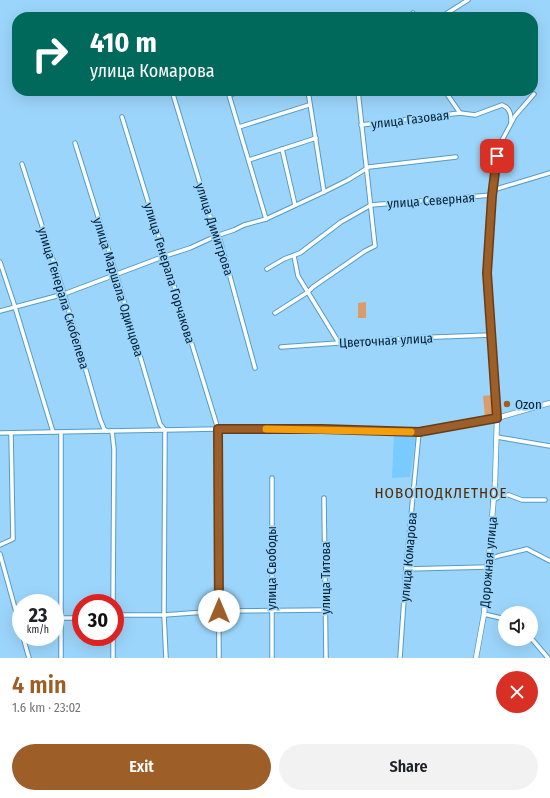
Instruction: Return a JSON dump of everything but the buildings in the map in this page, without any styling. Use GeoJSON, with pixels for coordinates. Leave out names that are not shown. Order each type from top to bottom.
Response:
{"type":"FeatureCollection","features":[{"type":"Feature","properties":{"kind":"street"},"geometry":{"type":"LineString","coordinates":[[449,12],[468,0]]}},
{"type":"Feature","properties":{"kind":"street","name":"улица Димитрова"},"geometry":{"type":"LineString","coordinates":[[174,96],[216,236],[220,240],[256,368]]}},
{"type":"Feature","properties":{"kind":"street"},"geometry":{"type":"LineString","coordinates":[[229,96],[266,219]]}},
{"type":"Feature","properties":{"kind":"street"},"geometry":{"type":"LineString","coordinates":[[308,96],[324,192]]}},
{"type":"Feature","properties":{"kind":"street"},"geometry":{"type":"LineString","coordinates":[[275,313],[308,292],[365,251],[375,246],[358,96]]}},
{"type":"Feature","properties":{"kind":"street"},"geometry":{"type":"LineString","coordinates":[[448,96],[460,113]]}},
{"type":"Feature","properties":{"kind":"street"},"geometry":{"type":"LineString","coordinates":[[497,418],[487,273],[492,190],[500,144],[511,122],[532,96]]}},
{"type":"Feature","properties":{"kind":"street"},"geometry":{"type":"LineString","coordinates":[[239,127],[309,105]]}},
{"type":"Feature","properties":{"kind":"street","name":"улица Газовая"},"geometry":{"type":"LineString","coordinates":[[361,125],[460,113],[475,115],[502,105],[507,107],[509,110],[511,122]]}},
{"type":"Feature","properties":{"kind":"street","name":"улица Генерала Горчакова"},"geometry":{"type":"LineString","coordinates":[[122,117],[218,429]]}},
{"type":"Feature","properties":{"kind":"street"},"geometry":{"type":"LineString","coordinates":[[249,160],[316,138]]}},
{"type":"Feature","properties":{"kind":"street","name":"улица Маршала Одинцова"},"geometry":{"type":"LineString","coordinates":[[75,144],[116,274],[160,424],[165,430]]}},
{"type":"Feature","properties":{"kind":"street"},"geometry":{"type":"LineString","coordinates":[[282,149],[295,205]]}},
{"type":"Feature","properties":{"kind":"street"},"geometry":{"type":"LineString","coordinates":[[0,311],[64,294],[190,248],[244,225],[266,219],[348,180],[366,168],[456,157]]}},
{"type":"Feature","properties":{"kind":"street","name":"улица Генерала Скобелева"},"geometry":{"type":"LineString","coordinates":[[22,164],[64,294],[100,419],[104,429],[107,431]]}},
{"type":"Feature","properties":{"kind":"street"},"geometry":{"type":"LineString","coordinates":[[492,190],[550,173]]}},
{"type":"Feature","properties":{"kind":"street","name":"улица Северная"},"geometry":{"type":"LineString","coordinates":[[371,204],[492,196]]}},
{"type":"Feature","properties":{"kind":"street"},"geometry":{"type":"LineString","coordinates":[[267,269],[284,259],[294,256],[341,222],[371,204]]}},
{"type":"Feature","properties":{"kind":"street"},"geometry":{"type":"LineString","coordinates":[[294,256],[297,274],[339,343]]}},
{"type":"Feature","properties":{"kind":"street"},"geometry":{"type":"LineString","coordinates":[[0,262],[53,432]]}},
{"type":"Feature","properties":{"kind":"street","name":"Цветочная улица"},"geometry":{"type":"LineString","coordinates":[[281,347],[491,334]]}},
{"type":"Feature","properties":{"kind":"street"},"geometry":{"type":"LineString","coordinates":[[0,433],[218,429],[322,429],[419,432],[497,418],[550,403]]}},
{"type":"Feature","properties":{"kind":"street","name":"Дорожная улица"},"geometry":{"type":"LineString","coordinates":[[476,658],[484,614],[495,482],[497,418]]}},
{"type":"Feature","properties":{"kind":"street"},"geometry":{"type":"LineString","coordinates":[[218,429],[219,658]]}},
{"type":"Feature","properties":{"kind":"street"},"geometry":{"type":"LineString","coordinates":[[165,430],[164,614],[166,658]]}},
{"type":"Feature","properties":{"kind":"street"},"geometry":{"type":"LineString","coordinates":[[112,431],[114,450],[113,594]]}},
{"type":"Feature","properties":{"kind":"street","name":"улица Комарова"},"geometry":{"type":"LineString","coordinates":[[400,658],[406,569],[419,432]]}},
{"type":"Feature","properties":{"kind":"street"},"geometry":{"type":"LineString","coordinates":[[0,544],[13,539],[10,433]]}},
{"type":"Feature","properties":{"kind":"street"},"geometry":{"type":"LineString","coordinates":[[60,594],[61,433]]}},
{"type":"Feature","properties":{"kind":"street"},"geometry":{"type":"LineString","coordinates":[[497,437],[550,446]]}},
{"type":"Feature","properties":{"kind":"street","name":"улица Свободы"},"geometry":{"type":"LineString","coordinates":[[272,478],[272,658]]}},
{"type":"Feature","properties":{"kind":"street"},"geometry":{"type":"LineString","coordinates":[[493,500],[503,495],[509,495],[522,500],[546,500]]}},
{"type":"Feature","properties":{"kind":"street","name":"улица Титова"},"geometry":{"type":"LineString","coordinates":[[324,498],[326,658]]}},
{"type":"Feature","properties":{"kind":"street"},"geometry":{"type":"LineString","coordinates":[[488,560],[527,549],[550,561]]}},
{"type":"Feature","properties":{"kind":"street"},"geometry":{"type":"LineString","coordinates":[[0,554],[12,598]]}},
{"type":"Feature","properties":{"kind":"street"},"geometry":{"type":"LineString","coordinates":[[406,569],[488,567]]}},
{"type":"Feature","properties":{"kind":"street"},"geometry":{"type":"LineString","coordinates":[[124,615],[219,611],[325,610]]}},
{"type":"Feature","properties":{"kind":"street"},"geometry":{"type":"LineString","coordinates":[[484,614],[498,617]]}},
{"type":"Feature","properties":{"kind":"street"},"geometry":{"type":"LineString","coordinates":[[26,646],[29,658]]}},
{"type":"Feature","properties":{"kind":"street"},"geometry":{"type":"LineString","coordinates":[[60,646],[60,658]]}},
{"type":"Feature","properties":{"kind":"street"},"geometry":{"type":"LineString","coordinates":[[113,646],[113,658]]}},
{"type":"Feature","properties":{"kind":"street"},"geometry":{"type":"LineString","coordinates":[[538,646],[548,658]]}},
{"type":"Feature","properties":{"kind":"shaded area"},"geometry":{"type":"Polygon","coordinates":[[[366,302],[366,318],[358,318],[358,303],[366,302]]]}},
{"type":"Feature","properties":{"kind":"shaded area"},"geometry":{"type":"Polygon","coordinates":[[[493,395],[495,417],[485,418],[483,396],[493,395]]]}},
{"type":"Feature","properties":{"kind":"shaded area"},"geometry":{"type":"Polygon","coordinates":[[[394,435],[416,436],[410,477],[392,478],[394,435]]]}},
{"type":"Feature","properties":{"kind":"slow traffic"},"geometry":{"type":"LineString","coordinates":[[266,429],[411,432]]}},
{"type":"Feature","properties":{"kind":"place","name":"Ozon"},"geometry":{"type":"Point","coordinates":[507,404]}},
{"type":"Feature","properties":{"kind":"district","name":"НОВОПОДКЛЕТНОЕ"},"geometry":{"type":"Point","coordinates":[441,493]}},
{"type":"Feature","properties":{"kind":"route"},"geometry":{"type":"LineString","coordinates":[[219,611],[218,429],[322,429],[419,432],[497,418],[487,273],[490,214],[497,156]]}}]}
